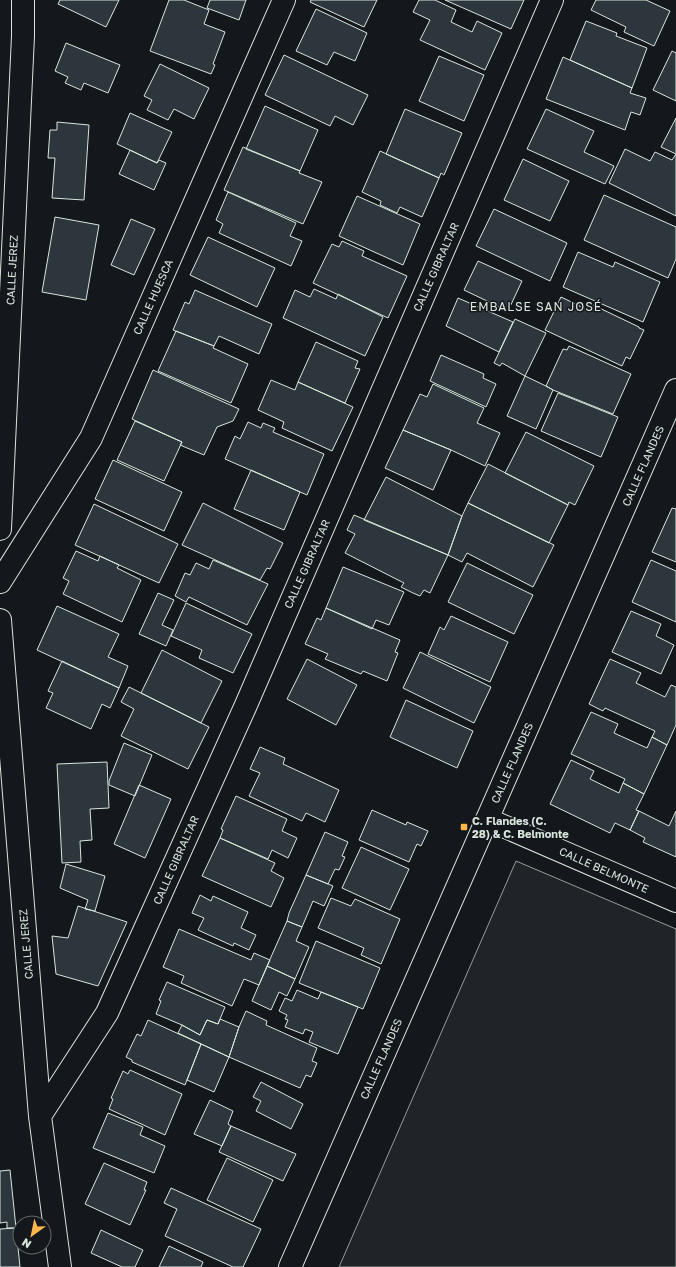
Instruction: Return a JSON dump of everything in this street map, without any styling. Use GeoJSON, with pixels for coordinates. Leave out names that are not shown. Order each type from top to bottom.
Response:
{"type":"FeatureCollection","features":[{"type":"Feature","properties":{"kind":"street","name":"CALLE JEREZ"},"geometry":{"type":"LineString","coordinates":[[0,528],[23,36],[23,0]]}},
{"type":"Feature","properties":{"kind":"street","name":"CALLE HUESCA"},"geometry":{"type":"LineString","coordinates":[[0,582],[91,438],[284,0]]}},
{"type":"Feature","properties":{"kind":"street","name":"CALLE GIBRALTAR"},"geometry":{"type":"LineString","coordinates":[[40,1116],[107,1013],[246,705],[552,0]]}},
{"type":"Feature","properties":{"kind":"street","name":"CALLE FLANDES"},"geometry":{"type":"LineString","coordinates":[[290,1267],[676,390]]}},
{"type":"Feature","properties":{"kind":"street","name":"CALLE JEREZ"},"geometry":{"type":"LineString","coordinates":[[0,620],[40,1116],[60,1267]]}},
{"type":"Feature","properties":{"kind":"street","name":"CALLE BELMONTE"},"geometry":{"type":"LineString","coordinates":[[487,819],[676,901]]}},
{"type":"Feature","properties":{"kind":"shaded area"},"geometry":{"type":"Polygon","coordinates":[[[516,861],[676,929],[676,1267],[339,1267],[516,861]]]}},
{"type":"Feature","properties":{"kind":"building"},"geometry":{"type":"Polygon","coordinates":[[[60,0],[119,0],[106,27],[58,4],[60,0]]]}},
{"type":"Feature","properties":{"kind":"building"},"geometry":{"type":"Polygon","coordinates":[[[169,0],[184,0],[209,10],[204,24],[225,32],[213,64],[215,65],[211,74],[150,51],[169,0]]]}},
{"type":"Feature","properties":{"kind":"building"},"geometry":{"type":"Polygon","coordinates":[[[210,0],[246,0],[239,20],[207,8],[210,0]]]}},
{"type":"Feature","properties":{"kind":"building"},"geometry":{"type":"Polygon","coordinates":[[[311,0],[377,0],[364,27],[310,2],[311,0]]]}},
{"type":"Feature","properties":{"kind":"building"},"geometry":{"type":"Polygon","coordinates":[[[419,0],[435,0],[456,10],[451,22],[472,32],[477,21],[502,33],[485,70],[420,40],[430,20],[413,12],[419,0]]]}},
{"type":"Feature","properties":{"kind":"building"},"geometry":{"type":"Polygon","coordinates":[[[445,0],[524,0],[511,29],[445,0]]]}},
{"type":"Feature","properties":{"kind":"building"},"geometry":{"type":"Polygon","coordinates":[[[596,0],[646,0],[670,11],[654,46],[624,32],[626,27],[591,10],[596,0]]]}},
{"type":"Feature","properties":{"kind":"building"},"geometry":{"type":"Polygon","coordinates":[[[316,9],[367,33],[355,61],[334,52],[327,65],[296,51],[316,9]]]}},
{"type":"Feature","properties":{"kind":"building"},"geometry":{"type":"Polygon","coordinates":[[[586,21],[617,33],[616,36],[647,48],[632,88],[570,60],[586,21]]]}},
{"type":"Feature","properties":{"kind":"building"},"geometry":{"type":"Polygon","coordinates":[[[66,43],[120,65],[108,93],[84,83],[81,90],[65,83],[68,77],[55,71],[66,43]]]}},
{"type":"Feature","properties":{"kind":"building"},"geometry":{"type":"Polygon","coordinates":[[[672,51],[676,53],[676,101],[653,90],[672,51]]]}},
{"type":"Feature","properties":{"kind":"building"},"geometry":{"type":"Polygon","coordinates":[[[284,55],[368,95],[353,125],[335,116],[330,126],[265,95],[284,55]]]}},
{"type":"Feature","properties":{"kind":"building"},"geometry":{"type":"Polygon","coordinates":[[[439,56],[484,75],[464,121],[419,101],[439,56]]]}},
{"type":"Feature","properties":{"kind":"building"},"geometry":{"type":"Polygon","coordinates":[[[563,57],[632,88],[630,93],[646,98],[640,115],[631,112],[625,130],[546,99],[563,57]]]}},
{"type":"Feature","properties":{"kind":"building"},"geometry":{"type":"Polygon","coordinates":[[[160,64],[209,88],[194,119],[174,109],[168,120],[147,110],[152,100],[144,96],[160,64]]]}},
{"type":"Feature","properties":{"kind":"building"},"geometry":{"type":"Polygon","coordinates":[[[265,106],[318,130],[300,171],[246,149],[265,106]]]}},
{"type":"Feature","properties":{"kind":"building"},"geometry":{"type":"Polygon","coordinates":[[[405,109],[462,133],[444,175],[441,173],[439,178],[386,154],[405,109]]]}},
{"type":"Feature","properties":{"kind":"building"},"geometry":{"type":"Polygon","coordinates":[[[546,109],[594,131],[584,152],[614,166],[605,184],[527,149],[546,109]]]}},
{"type":"Feature","properties":{"kind":"building"},"geometry":{"type":"Polygon","coordinates":[[[130,113],[172,132],[157,163],[117,144],[130,113]]]}},
{"type":"Feature","properties":{"kind":"building"},"geometry":{"type":"Polygon","coordinates":[[[676,118],[676,154],[661,147],[676,118]]]}},
{"type":"Feature","properties":{"kind":"building"},"geometry":{"type":"Polygon","coordinates":[[[57,122],[89,125],[84,200],[52,198],[55,158],[48,158],[50,130],[57,130],[57,122]]]}},
{"type":"Feature","properties":{"kind":"building"},"geometry":{"type":"Polygon","coordinates":[[[243,147],[322,182],[303,224],[224,190],[243,147]]]}},
{"type":"Feature","properties":{"kind":"building"},"geometry":{"type":"Polygon","coordinates":[[[625,149],[650,161],[655,152],[672,160],[676,154],[676,216],[609,183],[625,149]]]}},
{"type":"Feature","properties":{"kind":"building"},"geometry":{"type":"Polygon","coordinates":[[[130,150],[157,163],[159,160],[166,163],[154,190],[119,174],[130,150]]]}},
{"type":"Feature","properties":{"kind":"building"},"geometry":{"type":"Polygon","coordinates":[[[380,151],[439,178],[422,217],[400,207],[397,213],[380,205],[381,201],[362,192],[380,151]]]}},
{"type":"Feature","properties":{"kind":"building"},"geometry":{"type":"Polygon","coordinates":[[[523,159],[569,181],[550,221],[504,200],[523,159]]]}},
{"type":"Feature","properties":{"kind":"building"},"geometry":{"type":"Polygon","coordinates":[[[228,192],[296,223],[290,236],[302,241],[291,266],[219,233],[223,224],[216,220],[228,192]]]}},
{"type":"Feature","properties":{"kind":"building"},"geometry":{"type":"Polygon","coordinates":[[[604,195],[676,227],[676,259],[668,278],[584,240],[604,195]]]}},
{"type":"Feature","properties":{"kind":"building"},"geometry":{"type":"Polygon","coordinates":[[[357,196],[420,224],[403,265],[339,236],[357,196]]]}},
{"type":"Feature","properties":{"kind":"building"},"geometry":{"type":"Polygon","coordinates":[[[494,209],[567,243],[550,281],[476,246],[494,209]]]}},
{"type":"Feature","properties":{"kind":"building"},"geometry":{"type":"Polygon","coordinates":[[[55,217],[99,225],[86,300],[42,292],[55,217]]]}},
{"type":"Feature","properties":{"kind":"building"},"geometry":{"type":"Polygon","coordinates":[[[131,219],[155,229],[134,275],[111,265],[131,219]]]}},
{"type":"Feature","properties":{"kind":"building"},"geometry":{"type":"Polygon","coordinates":[[[208,237],[275,268],[257,307],[190,275],[208,237]]]}},
{"type":"Feature","properties":{"kind":"building"},"geometry":{"type":"Polygon","coordinates":[[[342,241],[364,251],[362,256],[407,276],[388,318],[313,283],[332,244],[339,247],[342,241]]]}},
{"type":"Feature","properties":{"kind":"building"},"geometry":{"type":"Polygon","coordinates":[[[578,252],[613,267],[615,262],[660,282],[643,322],[563,287],[578,252]]]}},
{"type":"Feature","properties":{"kind":"building"},"geometry":{"type":"Polygon","coordinates":[[[478,261],[522,281],[508,311],[464,290],[478,261]]]}},
{"type":"Feature","properties":{"kind":"building"},"geometry":{"type":"Polygon","coordinates":[[[314,289],[336,299],[338,294],[383,317],[365,356],[283,318],[295,290],[310,297],[314,289]]]}},
{"type":"Feature","properties":{"kind":"building"},"geometry":{"type":"Polygon","coordinates":[[[195,290],[272,324],[259,354],[219,336],[214,346],[173,330],[185,302],[189,304],[195,290]]]}},
{"type":"Feature","properties":{"kind":"building"},"geometry":{"type":"Polygon","coordinates":[[[561,297],[588,310],[591,304],[644,330],[630,359],[626,357],[622,366],[545,330],[561,297]]]}},
{"type":"Feature","properties":{"kind":"building"},"geometry":{"type":"Polygon","coordinates":[[[458,298],[513,322],[499,352],[446,326],[458,298]]]}},
{"type":"Feature","properties":{"kind":"building"},"geometry":{"type":"Polygon","coordinates":[[[515,319],[546,333],[525,376],[502,363],[500,366],[494,363],[515,319]]]}},
{"type":"Feature","properties":{"kind":"building"},"geometry":{"type":"Polygon","coordinates":[[[176,331],[214,346],[213,348],[248,364],[231,403],[158,371],[176,331]]]}},
{"type":"Feature","properties":{"kind":"building"},"geometry":{"type":"Polygon","coordinates":[[[316,342],[358,361],[355,368],[360,369],[345,403],[298,382],[316,342]]]}},
{"type":"Feature","properties":{"kind":"building"},"geometry":{"type":"Polygon","coordinates":[[[569,346],[631,374],[613,414],[546,386],[563,349],[567,350],[569,346]]]}},
{"type":"Feature","properties":{"kind":"building"},"geometry":{"type":"Polygon","coordinates":[[[441,355],[484,374],[483,378],[496,384],[486,407],[430,381],[441,355]]]}},
{"type":"Feature","properties":{"kind":"building"},"geometry":{"type":"Polygon","coordinates":[[[153,370],[239,409],[233,421],[217,427],[204,455],[180,445],[182,442],[132,419],[153,370]]]}},
{"type":"Feature","properties":{"kind":"building"},"geometry":{"type":"Polygon","coordinates":[[[525,376],[553,390],[536,429],[507,416],[525,376]]]}},
{"type":"Feature","properties":{"kind":"building"},"geometry":{"type":"Polygon","coordinates":[[[271,380],[295,390],[298,382],[353,407],[332,451],[282,428],[284,422],[258,410],[271,380]]]}},
{"type":"Feature","properties":{"kind":"building"},"geometry":{"type":"Polygon","coordinates":[[[433,384],[484,408],[477,423],[500,433],[485,466],[403,430],[420,394],[427,397],[433,384]]]}},
{"type":"Feature","properties":{"kind":"building"},"geometry":{"type":"Polygon","coordinates":[[[558,393],[618,417],[601,457],[541,431],[558,393]]]}},
{"type":"Feature","properties":{"kind":"building"},"geometry":{"type":"Polygon","coordinates":[[[135,421],[182,442],[164,481],[117,460],[135,421]]]}},
{"type":"Feature","properties":{"kind":"building"},"geometry":{"type":"Polygon","coordinates":[[[248,422],[261,428],[263,423],[275,428],[273,432],[324,454],[307,495],[225,459],[235,436],[240,439],[248,422]]]}},
{"type":"Feature","properties":{"kind":"building"},"geometry":{"type":"Polygon","coordinates":[[[403,430],[451,450],[433,490],[385,468],[403,430]]]}},
{"type":"Feature","properties":{"kind":"building"},"geometry":{"type":"Polygon","coordinates":[[[526,432],[594,466],[575,505],[569,502],[568,505],[505,473],[526,432]]]}},
{"type":"Feature","properties":{"kind":"building"},"geometry":{"type":"Polygon","coordinates":[[[113,460],[182,492],[164,531],[95,499],[113,460]]]}},
{"type":"Feature","properties":{"kind":"building"},"geometry":{"type":"Polygon","coordinates":[[[488,464],[568,505],[549,543],[468,503],[488,464]]]}},
{"type":"Feature","properties":{"kind":"building"},"geometry":{"type":"Polygon","coordinates":[[[251,470],[300,492],[284,530],[234,509],[251,470]]]}},
{"type":"Feature","properties":{"kind":"building"},"geometry":{"type":"Polygon","coordinates":[[[386,477],[462,516],[448,555],[364,520],[386,477]]]}},
{"type":"Feature","properties":{"kind":"building"},"geometry":{"type":"Polygon","coordinates":[[[203,503],[283,543],[270,569],[267,568],[260,580],[182,545],[203,503]]]}},
{"type":"Feature","properties":{"kind":"building"},"geometry":{"type":"Polygon","coordinates":[[[468,503],[554,545],[533,587],[467,553],[462,562],[448,555],[468,503]]]}},
{"type":"Feature","properties":{"kind":"building"},"geometry":{"type":"Polygon","coordinates":[[[94,504],[178,544],[159,583],[75,545],[94,504]]]}},
{"type":"Feature","properties":{"kind":"building"},"geometry":{"type":"Polygon","coordinates":[[[672,508],[676,509],[676,562],[652,552],[672,508]]]}},
{"type":"Feature","properties":{"kind":"building"},"geometry":{"type":"Polygon","coordinates":[[[354,515],[448,555],[430,593],[424,590],[420,596],[413,593],[401,587],[404,583],[345,553],[355,534],[347,530],[354,515]]]}},
{"type":"Feature","properties":{"kind":"building"},"geometry":{"type":"Polygon","coordinates":[[[76,551],[98,561],[100,556],[119,565],[117,568],[141,580],[122,622],[63,594],[69,581],[63,578],[76,551]]]}},
{"type":"Feature","properties":{"kind":"building"},"geometry":{"type":"Polygon","coordinates":[[[213,560],[268,584],[247,625],[189,597],[186,602],[175,596],[185,573],[190,575],[196,563],[209,569],[213,560]]]}},
{"type":"Feature","properties":{"kind":"building"},"geometry":{"type":"Polygon","coordinates":[[[651,560],[676,571],[676,622],[632,602],[651,560]]]}},
{"type":"Feature","properties":{"kind":"building"},"geometry":{"type":"Polygon","coordinates":[[[467,563],[533,595],[514,634],[448,602],[467,563]]]}},
{"type":"Feature","properties":{"kind":"building"},"geometry":{"type":"Polygon","coordinates":[[[343,567],[404,592],[389,625],[376,620],[372,629],[326,608],[343,567]]]}},
{"type":"Feature","properties":{"kind":"building"},"geometry":{"type":"Polygon","coordinates":[[[158,593],[174,600],[162,625],[173,630],[166,646],[139,634],[158,593]]]}},
{"type":"Feature","properties":{"kind":"building"},"geometry":{"type":"Polygon","coordinates":[[[186,603],[252,634],[233,673],[199,658],[202,650],[171,636],[186,603]]]}},
{"type":"Feature","properties":{"kind":"building"},"geometry":{"type":"Polygon","coordinates":[[[57,606],[119,634],[108,657],[128,666],[119,688],[37,650],[57,606]]]}},
{"type":"Feature","properties":{"kind":"building"},"geometry":{"type":"Polygon","coordinates":[[[326,608],[400,640],[395,652],[398,653],[387,681],[363,671],[361,674],[325,659],[328,654],[305,644],[317,618],[321,620],[326,608]]]}},
{"type":"Feature","properties":{"kind":"building"},"geometry":{"type":"Polygon","coordinates":[[[631,611],[661,624],[656,636],[674,645],[661,674],[612,652],[631,611]]]}},
{"type":"Feature","properties":{"kind":"building"},"geometry":{"type":"Polygon","coordinates":[[[451,616],[508,642],[490,682],[428,654],[440,627],[444,630],[451,616]]]}},
{"type":"Feature","properties":{"kind":"building"},"geometry":{"type":"Polygon","coordinates":[[[162,650],[222,681],[201,723],[141,693],[162,650]]]}},
{"type":"Feature","properties":{"kind":"building"},"geometry":{"type":"Polygon","coordinates":[[[420,652],[491,687],[474,723],[403,688],[420,652]]]}},
{"type":"Feature","properties":{"kind":"building"},"geometry":{"type":"Polygon","coordinates":[[[307,659],[357,685],[336,725],[287,699],[307,659]]]}},
{"type":"Feature","properties":{"kind":"building"},"geometry":{"type":"Polygon","coordinates":[[[610,659],[641,673],[636,683],[665,697],[671,685],[676,687],[676,725],[667,745],[652,737],[655,731],[605,708],[603,711],[589,704],[610,659]]]}},
{"type":"Feature","properties":{"kind":"building"},"geometry":{"type":"Polygon","coordinates":[[[62,661],[119,688],[110,708],[102,704],[91,729],[46,708],[53,693],[48,691],[62,661]]]}},
{"type":"Feature","properties":{"kind":"building"},"geometry":{"type":"Polygon","coordinates":[[[129,687],[209,727],[188,769],[121,736],[134,709],[121,702],[129,687]]]}},
{"type":"Feature","properties":{"kind":"building"},"geometry":{"type":"Polygon","coordinates":[[[406,700],[473,731],[457,768],[390,737],[406,700]]]}},
{"type":"Feature","properties":{"kind":"building"},"geometry":{"type":"Polygon","coordinates":[[[591,712],[618,724],[614,733],[647,748],[652,737],[667,745],[644,794],[623,783],[625,779],[571,754],[591,712]]]}},
{"type":"Feature","properties":{"kind":"building"},"geometry":{"type":"Polygon","coordinates":[[[124,743],[152,755],[135,796],[109,785],[109,781],[124,743]]]}},
{"type":"Feature","properties":{"kind":"building"},"geometry":{"type":"Polygon","coordinates":[[[260,747],[285,758],[283,764],[339,790],[325,822],[306,813],[302,821],[249,796],[260,773],[250,769],[260,747]]]}},
{"type":"Feature","properties":{"kind":"building"},"geometry":{"type":"Polygon","coordinates":[[[571,760],[594,771],[590,779],[619,793],[623,783],[644,794],[636,810],[639,811],[630,830],[615,823],[610,833],[550,804],[571,760]]]}},
{"type":"Feature","properties":{"kind":"building"},"geometry":{"type":"Polygon","coordinates":[[[107,762],[109,808],[90,809],[92,840],[80,841],[81,862],[62,863],[57,764],[107,762]]]}},
{"type":"Feature","properties":{"kind":"building"},"geometry":{"type":"Polygon","coordinates":[[[139,785],[171,799],[145,858],[114,844],[139,785]]]}},
{"type":"Feature","properties":{"kind":"building"},"geometry":{"type":"Polygon","coordinates":[[[236,796],[287,819],[282,831],[297,838],[288,858],[272,850],[268,859],[220,838],[223,830],[221,829],[236,796]]]}},
{"type":"Feature","properties":{"kind":"building"},"geometry":{"type":"Polygon","coordinates":[[[372,810],[406,825],[407,822],[428,831],[421,846],[417,844],[409,862],[359,840],[372,810]]]}},
{"type":"Feature","properties":{"kind":"building"},"geometry":{"type":"Polygon","coordinates":[[[639,811],[669,826],[676,811],[676,857],[643,842],[645,838],[630,830],[639,811]]]}},
{"type":"Feature","properties":{"kind":"building"},"geometry":{"type":"Polygon","coordinates":[[[325,832],[348,842],[342,856],[345,857],[339,870],[335,869],[328,884],[306,875],[325,832]]]}},
{"type":"Feature","properties":{"kind":"building"},"geometry":{"type":"Polygon","coordinates":[[[220,838],[275,863],[271,871],[284,878],[271,907],[202,876],[220,838]]]}},
{"type":"Feature","properties":{"kind":"building"},"geometry":{"type":"Polygon","coordinates":[[[361,847],[409,869],[390,910],[342,888],[361,847]]]}},
{"type":"Feature","properties":{"kind":"building"},"geometry":{"type":"Polygon","coordinates":[[[66,864],[105,876],[95,911],[85,909],[88,900],[60,888],[66,864]]]}},
{"type":"Feature","properties":{"kind":"building"},"geometry":{"type":"Polygon","coordinates":[[[306,875],[333,886],[324,906],[313,901],[302,927],[287,921],[289,913],[306,875]]]}},
{"type":"Feature","properties":{"kind":"building"},"geometry":{"type":"Polygon","coordinates":[[[200,895],[211,901],[213,896],[248,912],[241,928],[256,935],[249,950],[234,943],[233,946],[198,930],[204,918],[192,913],[200,895]]]}},
{"type":"Feature","properties":{"kind":"building"},"geometry":{"type":"Polygon","coordinates":[[[331,898],[351,906],[355,899],[400,919],[381,964],[361,955],[364,948],[318,928],[331,898]]]}},
{"type":"Feature","properties":{"kind":"building"},"geometry":{"type":"Polygon","coordinates":[[[78,906],[127,922],[98,986],[56,974],[52,936],[68,938],[78,906]]]}},
{"type":"Feature","properties":{"kind":"building"},"geometry":{"type":"Polygon","coordinates":[[[287,921],[302,927],[296,941],[309,947],[295,979],[267,966],[287,921]]]}},
{"type":"Feature","properties":{"kind":"building"},"geometry":{"type":"Polygon","coordinates":[[[179,929],[251,960],[254,953],[270,960],[259,985],[244,979],[232,1006],[181,983],[184,976],[163,967],[179,929]]]}},
{"type":"Feature","properties":{"kind":"building"},"geometry":{"type":"Polygon","coordinates":[[[316,941],[380,968],[363,1009],[299,983],[316,941]]]}},
{"type":"Feature","properties":{"kind":"building"},"geometry":{"type":"Polygon","coordinates":[[[267,966],[295,979],[287,996],[279,992],[271,1010],[252,1001],[267,966]]]}},
{"type":"Feature","properties":{"kind":"building"},"geometry":{"type":"Polygon","coordinates":[[[167,982],[225,1007],[218,1024],[207,1020],[200,1035],[182,1025],[156,1014],[161,1001],[159,1000],[167,982]]]}},
{"type":"Feature","properties":{"kind":"building"},"geometry":{"type":"Polygon","coordinates":[[[297,990],[318,999],[321,992],[358,1007],[338,1054],[309,1042],[313,1032],[305,1029],[303,1034],[285,1027],[288,1020],[285,1019],[287,1015],[279,1011],[285,998],[292,1001],[297,990]]]}},
{"type":"Feature","properties":{"kind":"building"},"geometry":{"type":"Polygon","coordinates":[[[246,1011],[267,1021],[266,1025],[317,1048],[312,1061],[317,1063],[311,1077],[306,1075],[300,1088],[229,1057],[246,1011]]]}},
{"type":"Feature","properties":{"kind":"building"},"geometry":{"type":"Polygon","coordinates":[[[220,1019],[239,1027],[229,1057],[178,1033],[182,1025],[200,1035],[207,1020],[218,1024],[220,1019]]]}},
{"type":"Feature","properties":{"kind":"building"},"geometry":{"type":"Polygon","coordinates":[[[148,1020],[201,1044],[185,1085],[132,1062],[132,1060],[126,1057],[137,1034],[141,1036],[148,1020]]]}},
{"type":"Feature","properties":{"kind":"building"},"geometry":{"type":"Polygon","coordinates":[[[201,1044],[229,1057],[214,1092],[187,1080],[201,1044]]]}},
{"type":"Feature","properties":{"kind":"building"},"geometry":{"type":"Polygon","coordinates":[[[130,1070],[182,1094],[165,1135],[109,1109],[113,1099],[111,1098],[123,1071],[128,1074],[130,1070]]]}},
{"type":"Feature","properties":{"kind":"building"},"geometry":{"type":"Polygon","coordinates":[[[261,1082],[303,1104],[291,1129],[256,1111],[261,1101],[253,1097],[261,1082]]]}},
{"type":"Feature","properties":{"kind":"building"},"geometry":{"type":"Polygon","coordinates":[[[210,1100],[233,1111],[228,1124],[231,1126],[222,1146],[194,1134],[210,1100]]]}},
{"type":"Feature","properties":{"kind":"building"},"geometry":{"type":"Polygon","coordinates":[[[108,1113],[143,1127],[140,1135],[165,1146],[154,1173],[93,1148],[108,1113]]]}},
{"type":"Feature","properties":{"kind":"building"},"geometry":{"type":"Polygon","coordinates":[[[231,1126],[296,1154],[283,1181],[219,1152],[231,1126]]]}},
{"type":"Feature","properties":{"kind":"building"},"geometry":{"type":"Polygon","coordinates":[[[227,1158],[273,1180],[253,1222],[207,1200],[227,1158]]]}},
{"type":"Feature","properties":{"kind":"building"},"geometry":{"type":"Polygon","coordinates":[[[104,1163],[147,1182],[144,1190],[146,1190],[130,1225],[85,1204],[104,1163]]]}},
{"type":"Feature","properties":{"kind":"building"},"geometry":{"type":"Polygon","coordinates":[[[10,1170],[15,1215],[12,1215],[12,1228],[7,1228],[7,1222],[0,1223],[0,1171],[10,1170]]]}},
{"type":"Feature","properties":{"kind":"building"},"geometry":{"type":"Polygon","coordinates":[[[171,1188],[261,1229],[243,1267],[233,1267],[165,1236],[177,1209],[164,1203],[171,1188]]]}},
{"type":"Feature","properties":{"kind":"building"},"geometry":{"type":"Polygon","coordinates":[[[12,1228],[12,1255],[19,1255],[20,1267],[0,1267],[0,1229],[12,1228]]]}},
{"type":"Feature","properties":{"kind":"building"},"geometry":{"type":"Polygon","coordinates":[[[101,1230],[143,1250],[135,1267],[122,1267],[91,1253],[101,1230]]]}},
{"type":"Feature","properties":{"kind":"building"},"geometry":{"type":"Polygon","coordinates":[[[169,1246],[203,1262],[201,1267],[159,1267],[169,1246]]]}},
{"type":"Feature","properties":{"kind":"place","name":"C. Flandes (C. 28) & C. Belmonte"},"geometry":{"type":"Point","coordinates":[464,827]}},
{"type":"Feature","properties":{"kind":"district","name":"EMBALSE SAN JOSÉ"},"geometry":{"type":"Point","coordinates":[536,307]}}]}
